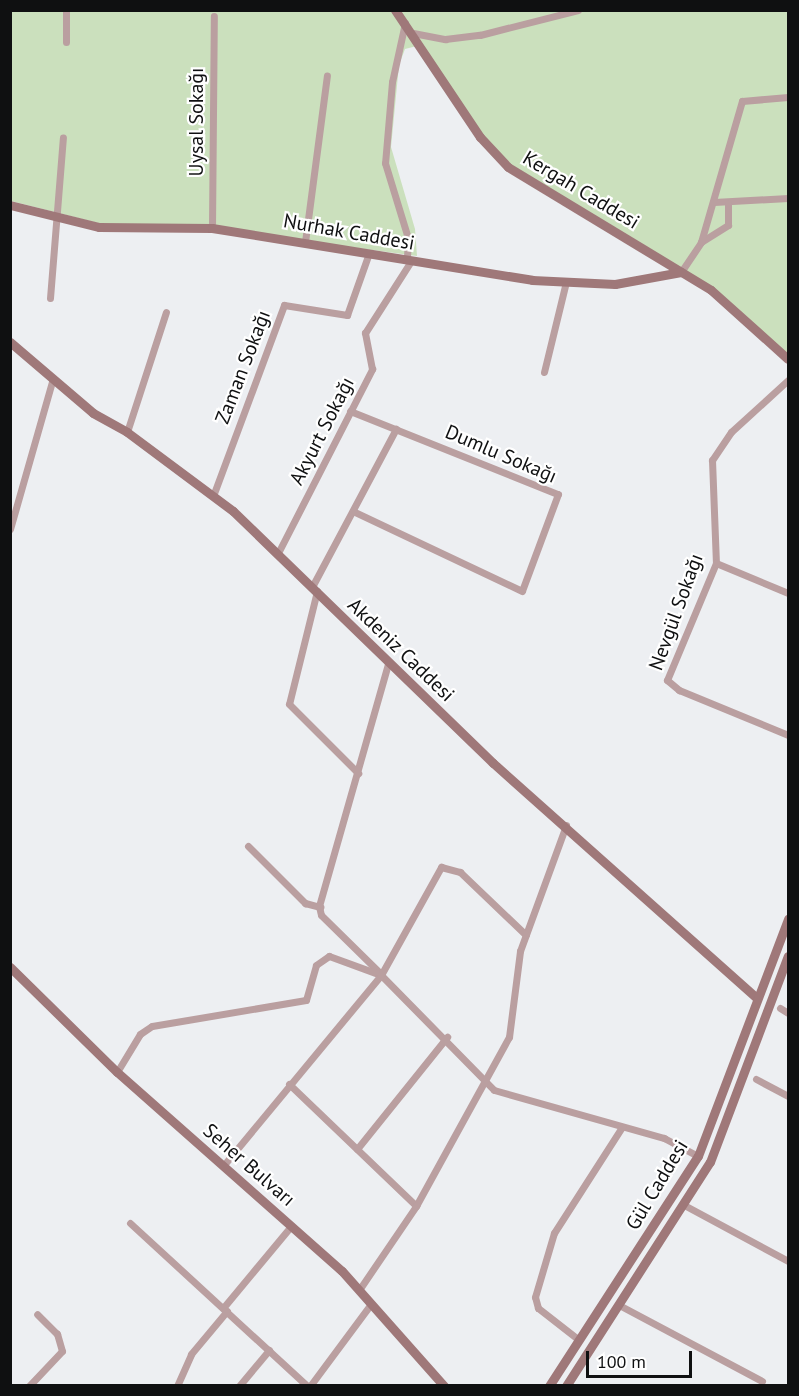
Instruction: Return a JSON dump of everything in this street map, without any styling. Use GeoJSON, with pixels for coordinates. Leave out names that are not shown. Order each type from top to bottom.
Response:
{"type":"FeatureCollection","features":[{"type":"Feature","properties":{"kind":"street"},"geometry":{"type":"LineString","coordinates":[[66,10],[66,42]]}},
{"type":"Feature","properties":{"kind":"street"},"geometry":{"type":"LineString","coordinates":[[413,33],[445,39],[480,35],[578,10]]}},
{"type":"Feature","properties":{"kind":"street"},"geometry":{"type":"LineString","coordinates":[[400,15],[385,164],[408,238],[409,260]]}},
{"type":"Feature","properties":{"kind":"street","name":"Kergah Caddesi"},"geometry":{"type":"LineString","coordinates":[[400,15],[480,137],[508,167],[681,272],[746,315],[789,359]]}},
{"type":"Feature","properties":{"kind":"street","name":"Uysal Sokağı"},"geometry":{"type":"LineString","coordinates":[[212,228],[214,16]]}},
{"type":"Feature","properties":{"kind":"street"},"geometry":{"type":"LineString","coordinates":[[305,242],[327,75]]}},
{"type":"Feature","properties":{"kind":"street"},"geometry":{"type":"LineString","coordinates":[[681,272],[701,242],[742,101],[789,97]]}},
{"type":"Feature","properties":{"kind":"street"},"geometry":{"type":"LineString","coordinates":[[50,298],[63,138]]}},
{"type":"Feature","properties":{"kind":"street"},"geometry":{"type":"LineString","coordinates":[[714,202],[789,198]]}},
{"type":"Feature","properties":{"kind":"street"},"geometry":{"type":"LineString","coordinates":[[701,242],[728,225],[728,203]]}},
{"type":"Feature","properties":{"kind":"street","name":"Nurhak Caddesi"},"geometry":{"type":"LineString","coordinates":[[10,205],[99,227],[212,228],[409,260],[566,282],[615,284],[681,272]]}},
{"type":"Feature","properties":{"kind":"street","name":"Zaman Sokağı"},"geometry":{"type":"LineString","coordinates":[[213,496],[284,305],[347,315],[369,253]]}},
{"type":"Feature","properties":{"kind":"street","name":"Akyurt Sokağı"},"geometry":{"type":"LineString","coordinates":[[278,553],[372,369],[365,333],[409,260]]}},
{"type":"Feature","properties":{"kind":"street"},"geometry":{"type":"LineString","coordinates":[[544,372],[566,282]]}},
{"type":"Feature","properties":{"kind":"street"},"geometry":{"type":"LineString","coordinates":[[127,432],[166,312]]}},
{"type":"Feature","properties":{"kind":"street","name":"Akdeniz Caddesi"},"geometry":{"type":"LineString","coordinates":[[10,342],[52,382],[127,432],[213,496],[278,553],[388,663],[757,998]]}},
{"type":"Feature","properties":{"kind":"street","name":"Nevgül Sokağı"},"geometry":{"type":"LineString","coordinates":[[789,380],[731,432],[712,459],[716,563],[667,682],[789,735]]}},
{"type":"Feature","properties":{"kind":"street"},"geometry":{"type":"LineString","coordinates":[[10,529],[52,382]]}},
{"type":"Feature","properties":{"kind":"street","name":"Dumlu Sokağı"},"geometry":{"type":"LineString","coordinates":[[350,411],[558,494],[522,591],[353,511]]}},
{"type":"Feature","properties":{"kind":"street"},"geometry":{"type":"LineString","coordinates":[[358,773],[289,704],[315,588],[396,429]]}},
{"type":"Feature","properties":{"kind":"street"},"geometry":{"type":"LineString","coordinates":[[716,563],[789,593]]}},
{"type":"Feature","properties":{"kind":"street"},"geometry":{"type":"LineString","coordinates":[[320,907],[388,663]]}},
{"type":"Feature","properties":{"kind":"street"},"geometry":{"type":"LineString","coordinates":[[359,1290],[416,1206],[509,1037],[526,935],[566,825]]}},
{"type":"Feature","properties":{"kind":"street"},"geometry":{"type":"LineString","coordinates":[[249,846],[305,903],[320,907],[381,975],[447,1037],[494,1090],[664,1138],[698,1156]]}},
{"type":"Feature","properties":{"kind":"street"},"geometry":{"type":"LineString","coordinates":[[223,1166],[381,975],[441,867],[460,872],[526,935]]}},
{"type":"Feature","properties":{"kind":"street","name":"Gül Caddesi"},"geometry":{"type":"LineString","coordinates":[[549,1386],[698,1156],[789,920]]}},
{"type":"Feature","properties":{"kind":"street","name":"Gül Caddesi"},"geometry":{"type":"LineString","coordinates":[[566,1386],[710,1162],[789,956]]}},
{"type":"Feature","properties":{"kind":"street"},"geometry":{"type":"LineString","coordinates":[[117,1072],[140,1034],[153,1026],[306,1000],[316,965],[325,957],[381,975]]}},
{"type":"Feature","properties":{"kind":"street","name":"Seher Bulvarı"},"geometry":{"type":"LineString","coordinates":[[10,965],[117,1072],[291,1226],[359,1290],[441,1381],[449,1386]]}},
{"type":"Feature","properties":{"kind":"street"},"geometry":{"type":"LineString","coordinates":[[780,1008],[789,1013]]}},
{"type":"Feature","properties":{"kind":"street"},"geometry":{"type":"LineString","coordinates":[[357,1149],[447,1037]]}},
{"type":"Feature","properties":{"kind":"street"},"geometry":{"type":"LineString","coordinates":[[756,1079],[789,1096]]}},
{"type":"Feature","properties":{"kind":"street"},"geometry":{"type":"LineString","coordinates":[[289,1084],[416,1206]]}},
{"type":"Feature","properties":{"kind":"street"},"geometry":{"type":"LineString","coordinates":[[579,1340],[538,1308],[535,1298],[554,1233],[622,1128]]}},
{"type":"Feature","properties":{"kind":"street"},"geometry":{"type":"LineString","coordinates":[[684,1205],[789,1261]]}},
{"type":"Feature","properties":{"kind":"street"},"geometry":{"type":"LineString","coordinates":[[130,1222],[309,1386],[371,1304]]}},
{"type":"Feature","properties":{"kind":"street"},"geometry":{"type":"LineString","coordinates":[[177,1386],[191,1354],[291,1226]]}},
{"type":"Feature","properties":{"kind":"street"},"geometry":{"type":"LineString","coordinates":[[619,1305],[762,1381]]}},
{"type":"Feature","properties":{"kind":"street"},"geometry":{"type":"LineString","coordinates":[[29,1386],[62,1351],[57,1334],[37,1314]]}},
{"type":"Feature","properties":{"kind":"street"},"geometry":{"type":"LineString","coordinates":[[239,1386],[269,1350]]}},
{"type":"Feature","properties":{"kind":"green space"},"geometry":{"type":"Polygon","coordinates":[[[10,11],[788,11],[788,357],[745,315],[499,159],[421,45],[405,49],[399,65],[391,147],[415,229],[417,256],[218,229],[118,228],[11,201],[10,11]]]}}]}
